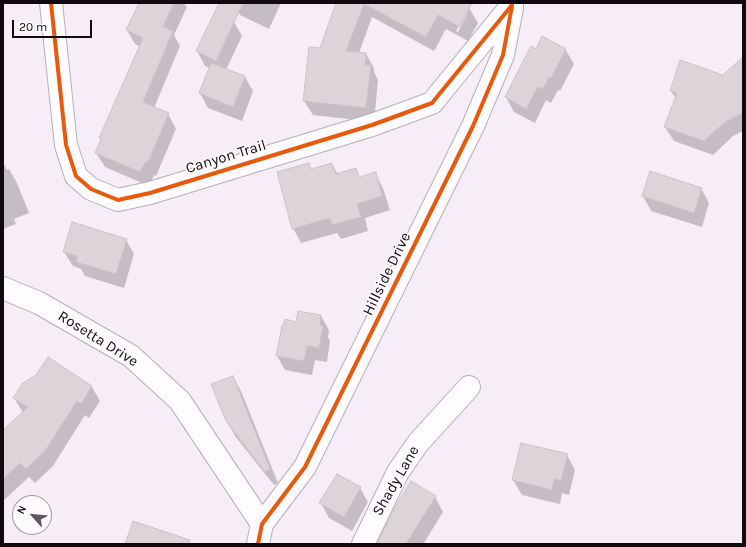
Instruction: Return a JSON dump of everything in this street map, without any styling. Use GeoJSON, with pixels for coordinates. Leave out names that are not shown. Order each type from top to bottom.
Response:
{"type":"FeatureCollection","features":[{"type":"Feature","properties":{"kind":"street","name":"Canyon Trail"},"geometry":{"type":"LineString","coordinates":[[50,3],[66,145],[76,176],[91,189],[118,200],[150,193],[372,125],[432,103],[512,4]]}},
{"type":"Feature","properties":{"kind":"street","name":"Hillside Drive"},"geometry":{"type":"LineString","coordinates":[[260,534],[304,467],[473,126],[503,54],[512,4]]}},
{"type":"Feature","properties":{"kind":"street","name":"Rosetta Drive"},"geometry":{"type":"LineString","coordinates":[[3,288],[38,302],[131,356],[180,401],[260,534]]}},
{"type":"Feature","properties":{"kind":"street","name":"Shady Lane"},"geometry":{"type":"LineString","coordinates":[[363,544],[398,472],[418,443],[469,387]]}},
{"type":"Feature","properties":{"kind":"building"},"geometry":{"type":"Polygon","coordinates":[[[139,3],[174,3],[163,27],[173,31],[143,102],[169,113],[148,162],[146,161],[140,172],[95,153],[101,139],[99,138],[143,38],[126,30],[139,3]]]}},
{"type":"Feature","properties":{"kind":"building"},"geometry":{"type":"Polygon","coordinates":[[[219,3],[243,3],[216,61],[196,51],[219,3]]]}},
{"type":"Feature","properties":{"kind":"building"},"geometry":{"type":"Polygon","coordinates":[[[336,3],[472,3],[460,27],[438,15],[426,37],[364,4],[346,51],[366,53],[365,65],[371,65],[366,108],[303,101],[309,47],[320,48],[336,3]]]}},
{"type":"Feature","properties":{"kind":"building"},"geometry":{"type":"Polygon","coordinates":[[[542,36],[566,49],[551,78],[549,77],[543,89],[538,87],[526,109],[505,97],[531,46],[536,49],[542,36]]]}},
{"type":"Feature","properties":{"kind":"building"},"geometry":{"type":"Polygon","coordinates":[[[743,57],[743,113],[725,122],[704,141],[664,127],[677,93],[670,91],[680,60],[723,75],[743,57]]]}},
{"type":"Feature","properties":{"kind":"building"},"geometry":{"type":"Polygon","coordinates":[[[211,63],[245,76],[233,107],[199,93],[211,63]]]}},
{"type":"Feature","properties":{"kind":"building"},"geometry":{"type":"Polygon","coordinates":[[[309,163],[311,169],[332,163],[336,174],[356,168],[359,177],[376,172],[382,196],[357,204],[361,217],[332,225],[330,218],[292,229],[277,172],[309,163]]]}},
{"type":"Feature","properties":{"kind":"building"},"geometry":{"type":"Polygon","coordinates":[[[650,171],[702,188],[694,213],[642,196],[650,171]]]}},
{"type":"Feature","properties":{"kind":"building"},"geometry":{"type":"Polygon","coordinates":[[[72,222],[127,239],[116,274],[76,262],[77,256],[63,252],[72,222]]]}},
{"type":"Feature","properties":{"kind":"building"},"geometry":{"type":"Polygon","coordinates":[[[298,311],[321,315],[320,325],[323,326],[319,348],[307,346],[304,361],[276,356],[282,326],[285,319],[296,322],[298,311]]]}},
{"type":"Feature","properties":{"kind":"building"},"geometry":{"type":"Polygon","coordinates":[[[48,357],[92,386],[81,404],[77,401],[45,451],[26,469],[20,463],[3,479],[3,430],[28,407],[13,398],[23,383],[36,375],[48,357]]]}},
{"type":"Feature","properties":{"kind":"building"},"geometry":{"type":"Polygon","coordinates":[[[233,376],[270,469],[265,472],[226,421],[211,384],[233,376]]]}},
{"type":"Feature","properties":{"kind":"building"},"geometry":{"type":"Polygon","coordinates":[[[521,443],[568,454],[561,481],[554,479],[552,490],[512,480],[521,443]]]}},
{"type":"Feature","properties":{"kind":"building"},"geometry":{"type":"Polygon","coordinates":[[[337,474],[361,487],[344,517],[319,503],[337,474]]]}},
{"type":"Feature","properties":{"kind":"building"},"geometry":{"type":"Polygon","coordinates":[[[411,481],[436,496],[406,544],[377,544],[395,507],[411,481]]]}},
{"type":"Feature","properties":{"kind":"building"},"geometry":{"type":"Polygon","coordinates":[[[133,521],[190,540],[189,544],[125,544],[133,521]]]}},
{"type":"Feature","properties":{"kind":"cycle path"},"geometry":{"type":"LineString","coordinates":[[51,3],[66,145],[76,176],[91,189],[118,200],[150,193],[372,125],[432,103],[512,5]]}},
{"type":"Feature","properties":{"kind":"cycle path"},"geometry":{"type":"LineString","coordinates":[[258,544],[262,524],[305,467],[473,126],[503,55],[512,6]]}}]}
